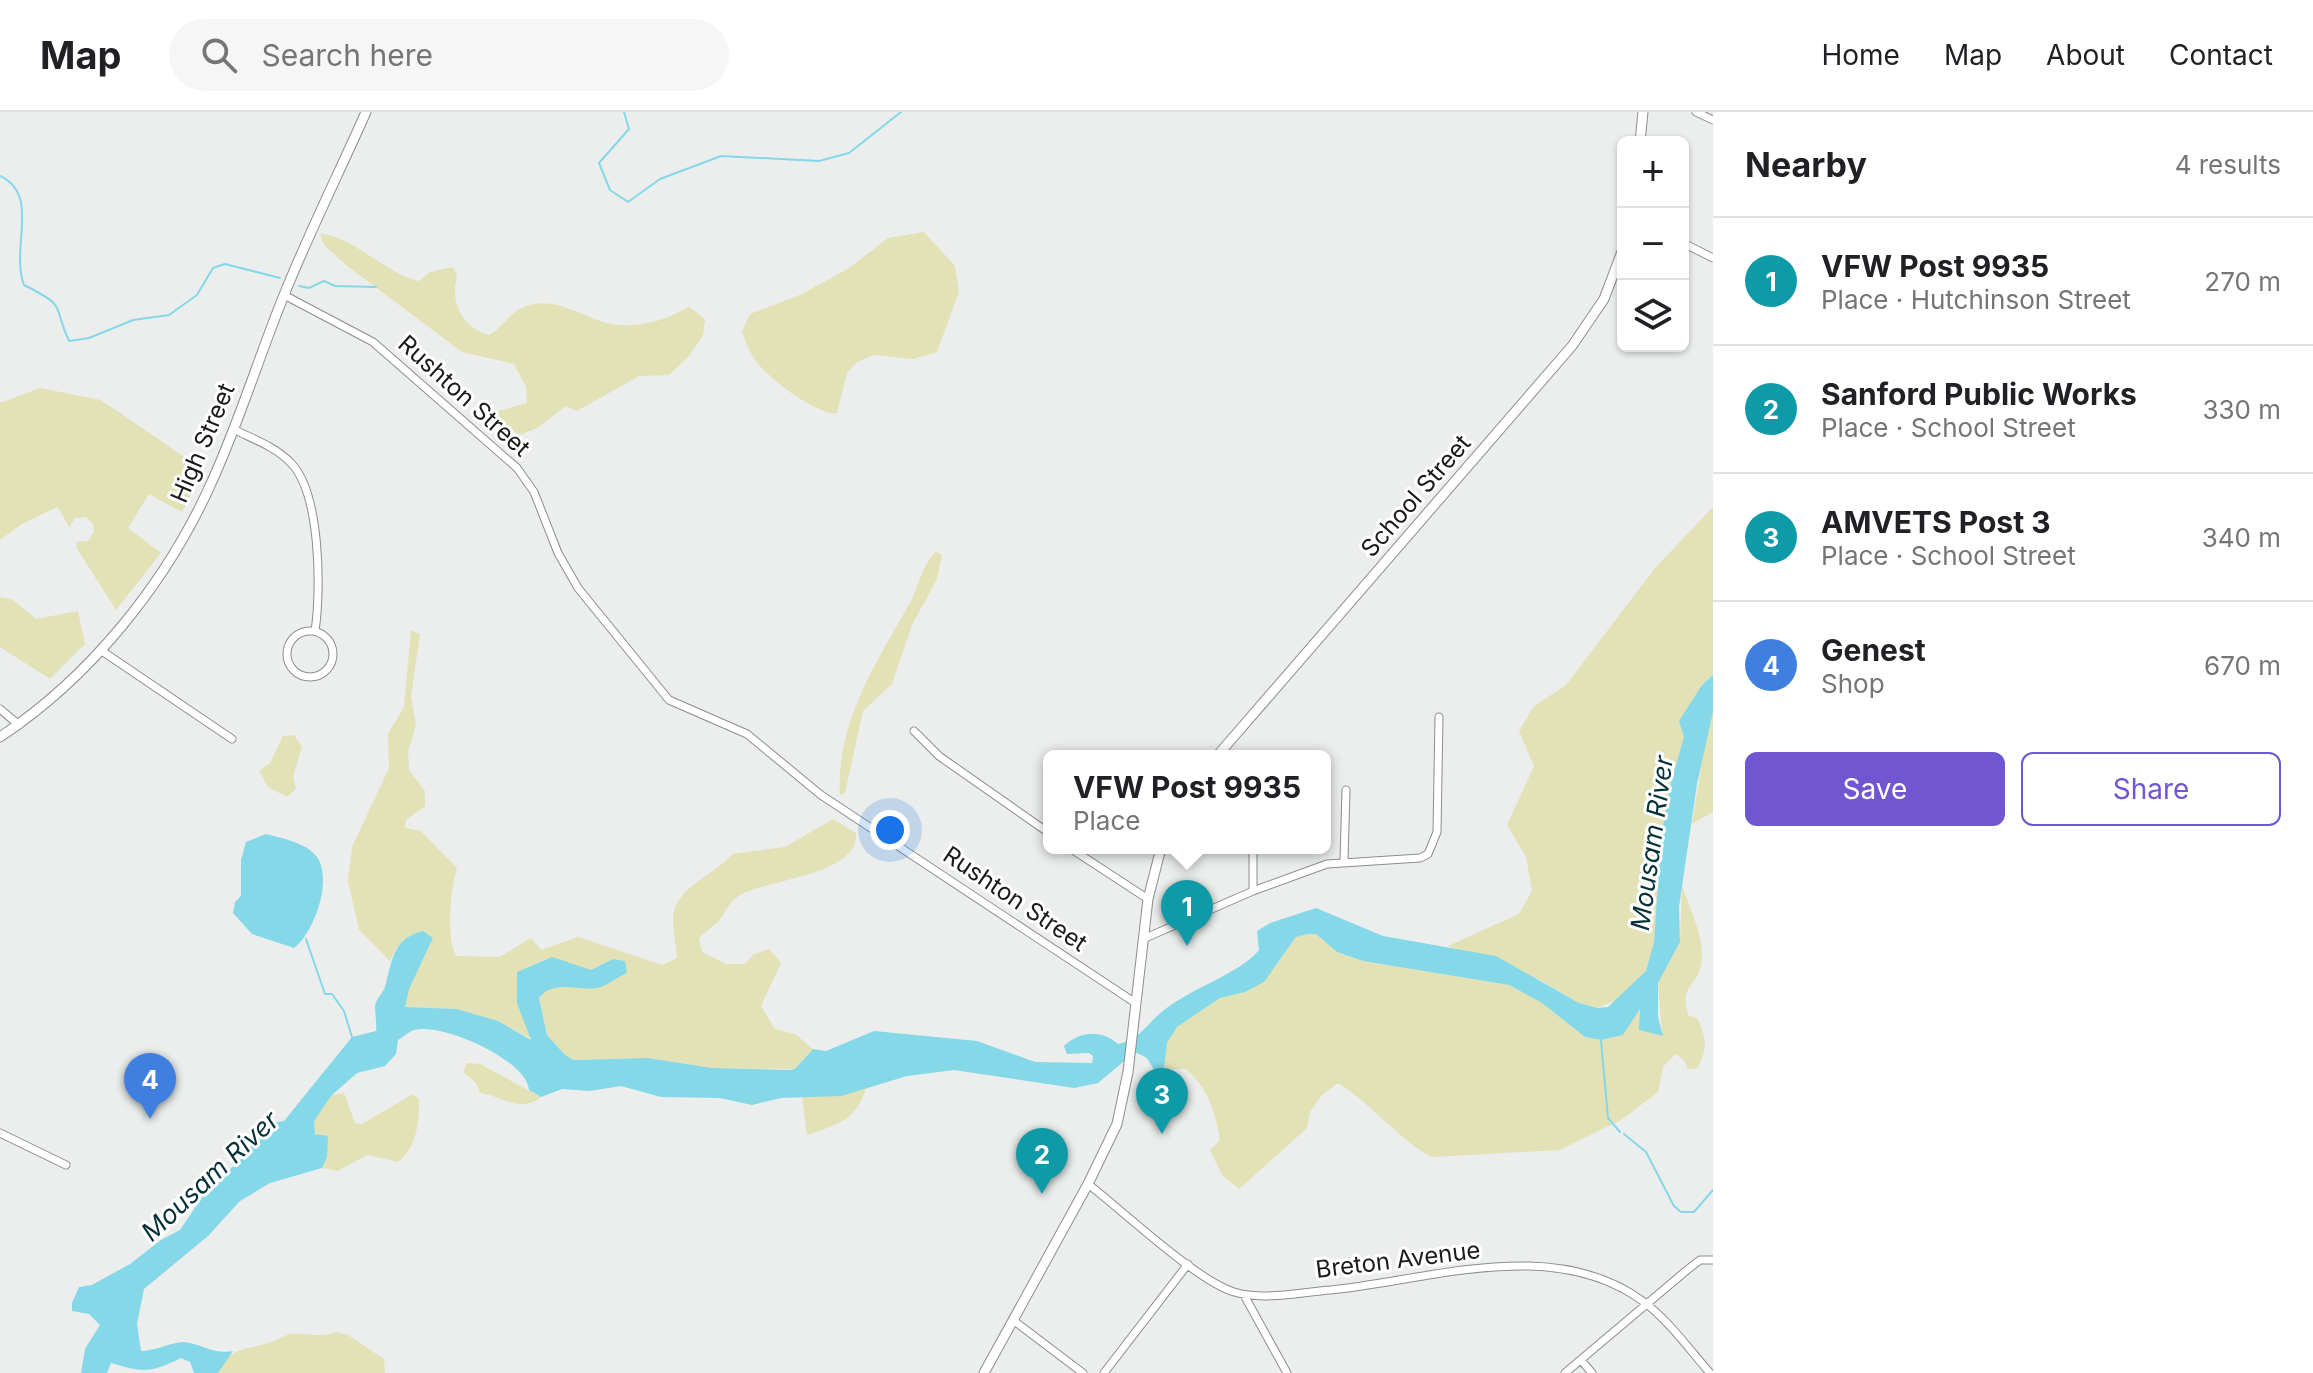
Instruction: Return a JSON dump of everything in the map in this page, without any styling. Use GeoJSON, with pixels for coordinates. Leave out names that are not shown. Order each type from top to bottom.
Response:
{"type":"FeatureCollection","features":[{"type":"Feature","properties":{"kind":"street","name":"High Street"},"geometry":{"type":"LineString","coordinates":[[0,737],[64,691],[102,651],[195,516],[233,429],[284,295],[366,112]]}},
{"type":"Feature","properties":{"kind":"street"},"geometry":{"type":"LineString","coordinates":[[1641,136],[1643,112]]}},
{"type":"Feature","properties":{"kind":"street"},"geometry":{"type":"LineString","coordinates":[[1696,112],[1713,120]]}},
{"type":"Feature","properties":{"kind":"street"},"geometry":{"type":"LineString","coordinates":[[1689,246],[1713,258]]}},
{"type":"Feature","properties":{"kind":"street","name":"School Street"},"geometry":{"type":"LineString","coordinates":[[1222,750],[1572,346],[1604,299],[1617,265]]}},
{"type":"Feature","properties":{"kind":"street","name":"Rushton Street"},"geometry":{"type":"LineString","coordinates":[[284,295],[373,342],[517,468],[534,492],[565,568],[578,588],[669,700],[747,734],[821,795],[1134,1002]]}},
{"type":"Feature","properties":{"kind":"street"},"geometry":{"type":"LineString","coordinates":[[233,429],[281,454],[301,477],[309,502],[319,584],[315,631]]}},
{"type":"Feature","properties":{"kind":"street"},"geometry":{"type":"LineString","coordinates":[[315,631],[331,645],[332,661],[323,673],[304,676],[292,669],[287,651],[297,635],[315,631]]}},
{"type":"Feature","properties":{"kind":"street"},"geometry":{"type":"LineString","coordinates":[[102,651],[232,739]]}},
{"type":"Feature","properties":{"kind":"street"},"geometry":{"type":"LineString","coordinates":[[0,709],[19,725]]}},
{"type":"Feature","properties":{"kind":"street"},"geometry":{"type":"LineString","coordinates":[[1142,939],[1253,891],[1344,860],[1420,858],[1431,852],[1437,832],[1439,717]]}},
{"type":"Feature","properties":{"kind":"street"},"geometry":{"type":"LineString","coordinates":[[914,731],[939,756],[1043,829]]}},
{"type":"Feature","properties":{"kind":"street"},"geometry":{"type":"LineString","coordinates":[[1344,860],[1346,790]]}},
{"type":"Feature","properties":{"kind":"street"},"geometry":{"type":"LineString","coordinates":[[1079,854],[1148,899]]}},
{"type":"Feature","properties":{"kind":"street"},"geometry":{"type":"LineString","coordinates":[[984,1373],[1088,1184],[1117,1124],[1132,1037],[1148,899],[1159,854]]}},
{"type":"Feature","properties":{"kind":"street"},"geometry":{"type":"LineString","coordinates":[[1253,854],[1253,891]]}},
{"type":"Feature","properties":{"kind":"street"},"geometry":{"type":"LineString","coordinates":[[0,1133],[66,1165]]}},
{"type":"Feature","properties":{"kind":"street","name":"Breton Avenue"},"geometry":{"type":"LineString","coordinates":[[1088,1184],[1188,1264],[1212,1281],[1244,1295],[1374,1285],[1486,1268],[1535,1267],[1591,1274],[1646,1304],[1710,1373]]}},
{"type":"Feature","properties":{"kind":"street"},"geometry":{"type":"LineString","coordinates":[[1565,1373],[1704,1259],[1713,1260]]}},
{"type":"Feature","properties":{"kind":"street"},"geometry":{"type":"LineString","coordinates":[[1104,1373],[1188,1264]]}},
{"type":"Feature","properties":{"kind":"street"},"geometry":{"type":"LineString","coordinates":[[1244,1295],[1287,1373]]}},
{"type":"Feature","properties":{"kind":"street"},"geometry":{"type":"LineString","coordinates":[[1013,1320],[1083,1373]]}},
{"type":"Feature","properties":{"kind":"street"},"geometry":{"type":"LineString","coordinates":[[1581,1360],[1592,1373]]}},
{"type":"Feature","properties":{"kind":"green space"},"geometry":{"type":"Polygon","coordinates":[[[924,232],[955,266],[959,292],[937,352],[913,359],[874,355],[857,362],[847,373],[837,413],[819,409],[796,396],[757,362],[742,332],[750,314],[802,294],[849,268],[888,238],[924,232]]]}},
{"type":"Feature","properties":{"kind":"green space"},"geometry":{"type":"Polygon","coordinates":[[[320,234],[344,241],[395,272],[419,281],[430,272],[453,267],[457,277],[455,296],[461,313],[472,327],[489,335],[518,310],[545,303],[621,325],[652,322],[689,307],[705,319],[703,335],[688,357],[669,375],[639,376],[577,411],[566,406],[537,428],[520,435],[503,425],[494,412],[527,403],[526,387],[514,364],[462,352],[346,265],[324,245],[320,234]]]}},
{"type":"Feature","properties":{"kind":"green space"},"geometry":{"type":"Polygon","coordinates":[[[40,388],[101,400],[189,460],[192,493],[182,512],[149,494],[128,528],[161,553],[116,610],[76,547],[77,542],[88,541],[94,532],[93,524],[86,517],[75,518],[69,527],[58,507],[22,524],[0,540],[0,403],[40,388]]]}},
{"type":"Feature","properties":{"kind":"green space"},"geometry":{"type":"Polygon","coordinates":[[[1713,507],[1713,675],[1702,685],[1669,790],[1654,942],[1646,971],[1621,998],[1597,1008],[1579,1003],[1538,979],[1448,946],[1519,914],[1532,891],[1526,857],[1507,825],[1534,766],[1519,731],[1533,707],[1566,685],[1655,568],[1713,507]]]}},
{"type":"Feature","properties":{"kind":"green space"},"geometry":{"type":"Polygon","coordinates":[[[936,552],[942,555],[937,579],[912,625],[892,684],[863,711],[845,793],[840,795],[845,742],[861,693],[936,552]]]}},
{"type":"Feature","properties":{"kind":"green space"},"geometry":{"type":"Polygon","coordinates":[[[0,597],[12,599],[36,619],[78,611],[85,644],[50,679],[0,647],[0,597]]]}},
{"type":"Feature","properties":{"kind":"green space"},"geometry":{"type":"Polygon","coordinates":[[[411,630],[420,634],[411,697],[416,725],[408,751],[409,770],[425,791],[425,806],[406,820],[405,828],[421,831],[457,868],[450,913],[451,938],[456,956],[499,957],[531,938],[541,950],[578,937],[662,965],[677,958],[673,919],[680,898],[732,854],[785,847],[833,819],[856,833],[853,848],[842,859],[807,875],[737,897],[718,922],[699,938],[702,952],[726,964],[745,964],[754,954],[769,949],[781,963],[761,1006],[775,1029],[795,1034],[813,1049],[795,1069],[712,1068],[648,1058],[574,1060],[565,1055],[547,1035],[539,998],[557,986],[627,973],[613,959],[591,970],[545,959],[518,972],[517,1003],[533,1040],[498,1021],[457,1009],[405,1007],[408,990],[433,938],[423,931],[411,935],[399,945],[390,961],[359,930],[348,881],[352,847],[389,768],[388,734],[404,707],[411,630]]]}},
{"type":"Feature","properties":{"kind":"green space"},"geometry":{"type":"Polygon","coordinates":[[[1713,712],[1713,812],[1692,824],[1707,729],[1713,712]]]}},
{"type":"Feature","properties":{"kind":"green space"},"geometry":{"type":"Polygon","coordinates":[[[294,735],[302,747],[293,776],[296,789],[287,797],[268,787],[259,771],[270,763],[283,736],[294,735]]]}},
{"type":"Feature","properties":{"kind":"green space"},"geometry":{"type":"Polygon","coordinates":[[[1682,886],[1701,945],[1701,965],[1687,993],[1686,1006],[1689,1016],[1697,1018],[1703,1032],[1701,1061],[1697,1068],[1688,1069],[1683,1059],[1675,1054],[1663,1067],[1658,1092],[1621,1120],[1560,1150],[1431,1157],[1338,1083],[1322,1095],[1310,1112],[1307,1128],[1239,1189],[1222,1175],[1210,1150],[1220,1140],[1205,1092],[1186,1069],[1164,1069],[1167,1043],[1177,1027],[1220,998],[1245,992],[1273,970],[1296,937],[1308,934],[1316,934],[1337,952],[1363,961],[1509,985],[1542,1003],[1585,1037],[1601,1040],[1623,1035],[1640,1009],[1652,1032],[1662,1036],[1658,983],[1680,942],[1682,886]]]}},
{"type":"Feature","properties":{"kind":"green space"},"geometry":{"type":"Polygon","coordinates":[[[467,1063],[480,1064],[541,1097],[533,1102],[518,1104],[480,1093],[476,1083],[463,1072],[467,1063]]]}},
{"type":"Feature","properties":{"kind":"green space"},"geometry":{"type":"Polygon","coordinates":[[[867,1085],[857,1107],[844,1120],[807,1135],[802,1096],[841,1096],[867,1085]]]}},
{"type":"Feature","properties":{"kind":"green space"},"geometry":{"type":"Polygon","coordinates":[[[344,1093],[355,1123],[362,1124],[413,1094],[419,1099],[413,1142],[398,1162],[367,1155],[338,1171],[322,1168],[327,1157],[327,1145],[312,1129],[314,1121],[332,1095],[344,1093]]]}},
{"type":"Feature","properties":{"kind":"green space"},"geometry":{"type":"Polygon","coordinates":[[[336,1332],[348,1335],[384,1359],[385,1373],[218,1373],[227,1358],[239,1350],[292,1334],[325,1335],[336,1332]]]}},
{"type":"Feature","properties":{"kind":"water"},"geometry":{"type":"Polygon","coordinates":[[[1713,675],[1713,712],[1697,784],[1679,907],[1680,942],[1658,983],[1658,1017],[1663,1036],[1639,1030],[1640,1009],[1623,1035],[1601,1040],[1585,1037],[1542,1003],[1509,985],[1363,961],[1337,952],[1316,934],[1296,937],[1264,982],[1245,992],[1220,998],[1177,1027],[1167,1043],[1164,1069],[1154,1070],[1147,1058],[1135,1052],[1098,1083],[1074,1088],[954,1070],[907,1076],[841,1096],[781,1098],[752,1105],[720,1098],[661,1097],[621,1086],[589,1091],[562,1089],[541,1097],[529,1090],[525,1078],[514,1067],[481,1046],[444,1032],[414,1030],[398,1040],[396,1054],[385,1066],[357,1073],[332,1095],[314,1121],[315,1134],[328,1136],[327,1157],[322,1168],[270,1183],[240,1201],[208,1236],[144,1289],[137,1324],[141,1351],[184,1342],[220,1352],[233,1351],[218,1373],[194,1373],[190,1362],[181,1358],[147,1370],[111,1363],[107,1373],[81,1373],[85,1349],[100,1325],[89,1314],[72,1311],[79,1287],[92,1285],[130,1264],[161,1240],[180,1230],[207,1190],[247,1154],[254,1132],[264,1124],[284,1121],[352,1037],[376,1031],[375,1006],[385,986],[393,957],[400,944],[413,934],[423,931],[433,938],[409,989],[405,1007],[457,1009],[498,1021],[531,1040],[517,1003],[517,972],[552,957],[591,970],[613,959],[625,961],[627,973],[604,985],[589,989],[558,987],[539,998],[547,1035],[565,1055],[574,1060],[648,1058],[712,1068],[789,1070],[795,1069],[813,1049],[826,1051],[874,1031],[977,1041],[1035,1062],[1092,1063],[1093,1056],[1089,1053],[1067,1054],[1064,1046],[1077,1037],[1091,1034],[1105,1036],[1118,1044],[1132,1039],[1174,1003],[1251,958],[1259,950],[1257,931],[1270,923],[1316,908],[1383,936],[1496,956],[1579,1003],[1597,1008],[1608,1007],[1646,971],[1654,942],[1661,841],[1669,790],[1684,737],[1679,721],[1702,685],[1713,675]]]}},
{"type":"Feature","properties":{"kind":"water"},"geometry":{"type":"Polygon","coordinates":[[[266,834],[307,848],[317,857],[321,867],[323,879],[319,906],[308,931],[294,948],[252,934],[233,913],[235,902],[241,896],[241,860],[246,842],[266,834]]]}},
{"type":"Feature","properties":{"kind":"waterway"},"geometry":{"type":"LineString","coordinates":[[624,112],[629,129],[599,163],[610,190],[628,202],[660,179],[721,156],[819,161],[849,153],[901,112]]}},
{"type":"Feature","properties":{"kind":"waterway"},"geometry":{"type":"LineString","coordinates":[[0,176],[12,185],[22,209],[20,255],[24,285],[57,307],[69,341],[89,338],[133,320],[169,315],[197,295],[213,268],[225,264],[280,278]]}},
{"type":"Feature","properties":{"kind":"waterway"},"geometry":{"type":"LineString","coordinates":[[299,286],[309,288],[324,281],[335,286],[376,287]]}},
{"type":"Feature","properties":{"kind":"waterway"},"geometry":{"type":"LineString","coordinates":[[306,939],[325,994],[332,994],[344,1011],[352,1037]]}},
{"type":"Feature","properties":{"kind":"waterway"},"geometry":{"type":"LineString","coordinates":[[1601,1041],[1608,1118],[1620,1132]]}},
{"type":"Feature","properties":{"kind":"waterway"},"geometry":{"type":"LineString","coordinates":[[1624,1134],[1646,1152],[1674,1206],[1681,1212],[1694,1212],[1713,1190]]}},
{"type":"Feature","properties":{"kind":"place","name":"VFW Post 9935"},"geometry":{"type":"Point","coordinates":[1187,946]}},
{"type":"Feature","properties":{"kind":"place","name":"Genest"},"geometry":{"type":"Point","coordinates":[150,1119]}},
{"type":"Feature","properties":{"kind":"place","name":"AMVETS Post 3"},"geometry":{"type":"Point","coordinates":[1162,1134]}},
{"type":"Feature","properties":{"kind":"place","name":"Sanford Public Works"},"geometry":{"type":"Point","coordinates":[1042,1194]}},
{"type":"Feature","properties":{"kind":"water label","name":"Mousam River"},"geometry":{"type":"Point","coordinates":[1652,843]}},
{"type":"Feature","properties":{"kind":"water label","name":"Mousam River"},"geometry":{"type":"Point","coordinates":[210,1176]}}]}
